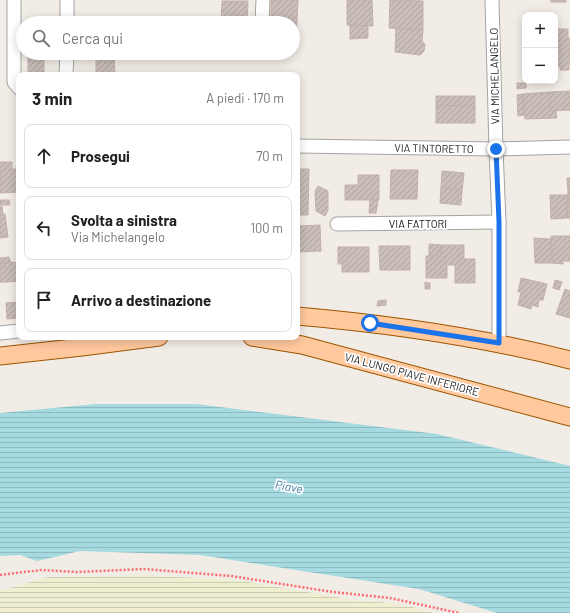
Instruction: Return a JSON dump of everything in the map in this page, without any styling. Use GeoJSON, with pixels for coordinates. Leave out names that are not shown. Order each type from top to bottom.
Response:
{"type":"FeatureCollection","features":[{"type":"Feature","properties":{"kind":"main road"},"geometry":{"type":"LineString","coordinates":[[300,316],[370,323],[499,343],[570,360]]}},
{"type":"Feature","properties":{"kind":"main road"},"geometry":{"type":"LineString","coordinates":[[0,356],[82,342],[113,340]]}},
{"type":"Feature","properties":{"kind":"main road","name":"VIA LUNGO PIAVE INFERIORE"},"geometry":{"type":"LineString","coordinates":[[271,340],[302,345],[570,417]]}},
{"type":"Feature","properties":{"kind":"street"},"geometry":{"type":"LineString","coordinates":[[14,0],[14,82],[16,84]]}},
{"type":"Feature","properties":{"kind":"street"},"geometry":{"type":"LineString","coordinates":[[67,0],[67,16]]}},
{"type":"Feature","properties":{"kind":"street"},"geometry":{"type":"LineString","coordinates":[[262,16],[263,0]]}},
{"type":"Feature","properties":{"kind":"street","name":"VIA MICHELANGELO"},"geometry":{"type":"LineString","coordinates":[[492,0],[499,222],[499,343]]}},
{"type":"Feature","properties":{"kind":"street"},"geometry":{"type":"LineString","coordinates":[[66,72],[67,60]]}},
{"type":"Feature","properties":{"kind":"street","name":"VIA TINTORETTO"},"geometry":{"type":"LineString","coordinates":[[300,146],[496,149],[570,147]]}},
{"type":"Feature","properties":{"kind":"street","name":"VIA FATTORI"},"geometry":{"type":"LineString","coordinates":[[337,224],[499,222]]}},
{"type":"Feature","properties":{"kind":"street"},"geometry":{"type":"LineString","coordinates":[[0,333],[16,330]]}},
{"type":"Feature","properties":{"kind":"path"},"geometry":{"type":"LineString","coordinates":[[0,575],[42,570],[77,572],[144,569],[184,572],[231,576],[333,592],[390,598],[459,613]]}},
{"type":"Feature","properties":{"kind":"shaded area"},"geometry":{"type":"Polygon","coordinates":[[[147,575],[243,581],[354,600],[381,602],[417,608],[433,613],[0,613],[0,591],[48,577],[147,575]]]}},
{"type":"Feature","properties":{"kind":"water","name":"Piave"},"geometry":{"type":"Polygon","coordinates":[[[96,404],[196,404],[437,434],[570,466],[570,613],[497,613],[419,589],[200,555],[80,551],[37,561],[20,555],[0,556],[0,413],[96,404]]]}},
{"type":"Feature","properties":{"kind":"building"},"geometry":{"type":"Polygon","coordinates":[[[271,0],[298,0],[297,16],[271,16],[271,0]]]}},
{"type":"Feature","properties":{"kind":"building"},"geometry":{"type":"Polygon","coordinates":[[[347,0],[372,0],[373,26],[347,25],[347,0]]]}},
{"type":"Feature","properties":{"kind":"building"},"geometry":{"type":"Polygon","coordinates":[[[390,0],[423,1],[423,30],[389,28],[390,0]]]}},
{"type":"Feature","properties":{"kind":"building"},"geometry":{"type":"Polygon","coordinates":[[[551,0],[566,0],[566,2],[551,2],[551,0]]]}},
{"type":"Feature","properties":{"kind":"building"},"geometry":{"type":"Polygon","coordinates":[[[222,1],[248,1],[247,16],[221,16],[222,1]]]}},
{"type":"Feature","properties":{"kind":"building"},"geometry":{"type":"Polygon","coordinates":[[[350,25],[368,26],[368,38],[350,39],[350,25]]]}},
{"type":"Feature","properties":{"kind":"building"},"geometry":{"type":"Polygon","coordinates":[[[396,28],[423,30],[422,41],[425,44],[424,51],[420,55],[395,52],[396,28]]]}},
{"type":"Feature","properties":{"kind":"building"},"geometry":{"type":"Polygon","coordinates":[[[558,29],[568,29],[568,38],[570,38],[569,70],[560,70],[560,66],[558,66],[558,29]]]}},
{"type":"Feature","properties":{"kind":"building"},"geometry":{"type":"Polygon","coordinates":[[[28,60],[44,60],[44,72],[28,72],[28,60]]]}},
{"type":"Feature","properties":{"kind":"building"},"geometry":{"type":"Polygon","coordinates":[[[96,60],[114,60],[115,72],[96,72],[96,60]]]}},
{"type":"Feature","properties":{"kind":"building"},"geometry":{"type":"Polygon","coordinates":[[[517,83],[526,84],[526,88],[517,89],[517,83]]]}},
{"type":"Feature","properties":{"kind":"building"},"geometry":{"type":"Polygon","coordinates":[[[570,91],[570,110],[550,111],[550,92],[570,91]]]}},
{"type":"Feature","properties":{"kind":"building"},"geometry":{"type":"Polygon","coordinates":[[[550,92],[550,111],[556,111],[557,118],[525,119],[523,94],[550,92]]]}},
{"type":"Feature","properties":{"kind":"building"},"geometry":{"type":"Polygon","coordinates":[[[523,94],[524,115],[518,116],[517,95],[523,94]]]}},
{"type":"Feature","properties":{"kind":"building"},"geometry":{"type":"Polygon","coordinates":[[[436,96],[475,96],[475,106],[436,106],[436,96]]]}},
{"type":"Feature","properties":{"kind":"building"},"geometry":{"type":"Polygon","coordinates":[[[436,106],[475,106],[475,123],[436,123],[436,106]]]}},
{"type":"Feature","properties":{"kind":"building"},"geometry":{"type":"Polygon","coordinates":[[[0,162],[12,162],[12,169],[16,169],[16,192],[0,193],[0,162]]]}},
{"type":"Feature","properties":{"kind":"building"},"geometry":{"type":"Polygon","coordinates":[[[300,169],[309,169],[308,215],[300,215],[300,169]]]}},
{"type":"Feature","properties":{"kind":"building"},"geometry":{"type":"Polygon","coordinates":[[[391,170],[418,170],[417,199],[390,199],[391,170]]]}},
{"type":"Feature","properties":{"kind":"building"},"geometry":{"type":"Polygon","coordinates":[[[442,171],[464,173],[462,191],[441,187],[442,171]]]}},
{"type":"Feature","properties":{"kind":"building"},"geometry":{"type":"Polygon","coordinates":[[[358,175],[379,175],[379,200],[345,200],[345,185],[358,185],[358,175]]]}},
{"type":"Feature","properties":{"kind":"building"},"geometry":{"type":"Polygon","coordinates":[[[567,178],[570,178],[570,192],[568,192],[567,178]]]}},
{"type":"Feature","properties":{"kind":"building"},"geometry":{"type":"Polygon","coordinates":[[[318,186],[328,191],[328,210],[325,216],[316,211],[315,191],[318,186]]]}},
{"type":"Feature","properties":{"kind":"building"},"geometry":{"type":"Polygon","coordinates":[[[441,187],[462,191],[461,205],[440,203],[441,187]]]}},
{"type":"Feature","properties":{"kind":"building"},"geometry":{"type":"Polygon","coordinates":[[[568,192],[570,192],[570,218],[567,218],[568,192]]]}},
{"type":"Feature","properties":{"kind":"building"},"geometry":{"type":"Polygon","coordinates":[[[550,195],[568,195],[567,218],[551,219],[550,195]]]}},
{"type":"Feature","properties":{"kind":"building"},"geometry":{"type":"Polygon","coordinates":[[[0,200],[9,200],[10,205],[0,205],[0,200]]]}},
{"type":"Feature","properties":{"kind":"building"},"geometry":{"type":"Polygon","coordinates":[[[370,200],[378,200],[376,213],[369,213],[370,200]]]}},
{"type":"Feature","properties":{"kind":"building"},"geometry":{"type":"Polygon","coordinates":[[[2,206],[3,215],[0,215],[0,207],[2,206]]]}},
{"type":"Feature","properties":{"kind":"building"},"geometry":{"type":"Polygon","coordinates":[[[5,214],[8,237],[0,238],[0,215],[5,214]]]}},
{"type":"Feature","properties":{"kind":"building"},"geometry":{"type":"Polygon","coordinates":[[[320,225],[321,251],[300,252],[300,226],[320,225]]]}},
{"type":"Feature","properties":{"kind":"building"},"geometry":{"type":"Polygon","coordinates":[[[551,236],[570,236],[570,261],[563,261],[563,264],[552,263],[551,236]]]}},
{"type":"Feature","properties":{"kind":"building"},"geometry":{"type":"Polygon","coordinates":[[[534,238],[551,239],[552,263],[535,263],[534,238]]]}},
{"type":"Feature","properties":{"kind":"building"},"geometry":{"type":"Polygon","coordinates":[[[429,244],[441,245],[441,256],[429,256],[429,244]]]}},
{"type":"Feature","properties":{"kind":"building"},"geometry":{"type":"Polygon","coordinates":[[[441,245],[464,245],[464,259],[475,259],[475,283],[455,283],[455,265],[447,265],[447,278],[426,278],[426,256],[441,256],[441,245]]]}},
{"type":"Feature","properties":{"kind":"building"},"geometry":{"type":"Polygon","coordinates":[[[379,246],[410,246],[410,270],[380,270],[379,246]]]}},
{"type":"Feature","properties":{"kind":"building"},"geometry":{"type":"Polygon","coordinates":[[[338,247],[369,247],[369,272],[342,272],[342,264],[338,264],[338,247]]]}},
{"type":"Feature","properties":{"kind":"building"},"geometry":{"type":"Polygon","coordinates":[[[9,257],[11,263],[0,264],[0,258],[9,257]]]}},
{"type":"Feature","properties":{"kind":"building"},"geometry":{"type":"Polygon","coordinates":[[[16,262],[16,281],[7,282],[5,263],[16,262]]]}},
{"type":"Feature","properties":{"kind":"building"},"geometry":{"type":"Polygon","coordinates":[[[5,263],[7,282],[0,282],[0,264],[5,263]]]}},
{"type":"Feature","properties":{"kind":"building"},"geometry":{"type":"Polygon","coordinates":[[[521,278],[547,284],[543,300],[539,300],[538,307],[532,305],[531,309],[518,305],[521,292],[518,292],[521,278]]]}},
{"type":"Feature","properties":{"kind":"building"},"geometry":{"type":"Polygon","coordinates":[[[555,280],[562,282],[559,290],[553,288],[555,280]]]}},
{"type":"Feature","properties":{"kind":"building"},"geometry":{"type":"Polygon","coordinates":[[[425,282],[430,283],[430,289],[425,289],[425,282]]]}},
{"type":"Feature","properties":{"kind":"building"},"geometry":{"type":"Polygon","coordinates":[[[565,289],[570,291],[570,318],[556,314],[565,289]]]}},
{"type":"Feature","properties":{"kind":"building"},"geometry":{"type":"Polygon","coordinates":[[[386,300],[386,305],[377,306],[378,301],[386,300]]]}},
{"type":"Feature","properties":{"kind":"building"},"geometry":{"type":"Polygon","coordinates":[[[16,302],[16,318],[7,319],[6,303],[16,302]]]}},
{"type":"Feature","properties":{"kind":"route"},"geometry":{"type":"LineString","coordinates":[[370,323],[499,343],[499,222],[496,149]]}}]}
